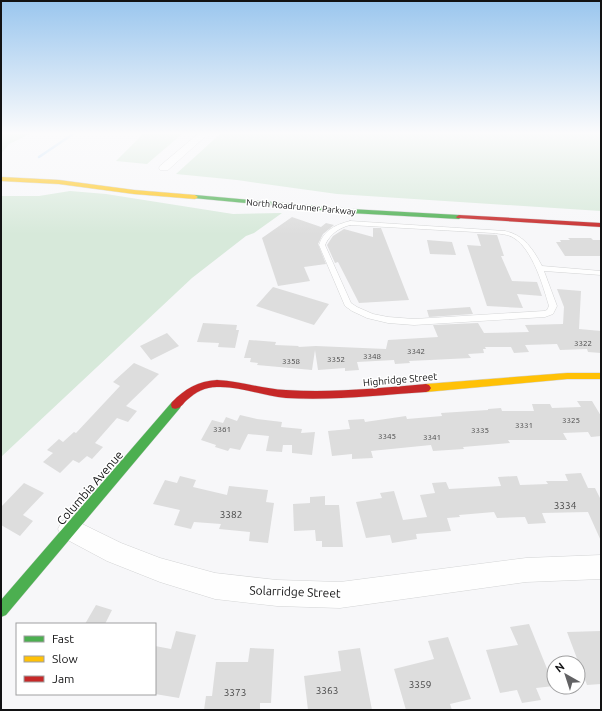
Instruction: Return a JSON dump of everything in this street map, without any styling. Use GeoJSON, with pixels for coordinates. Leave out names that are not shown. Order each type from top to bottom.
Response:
{"type":"FeatureCollection","features":[{"type":"Feature","properties":{"kind":"street","name":"North Roadrunner Parkway"},"geometry":{"type":"LineString","coordinates":[[1,179],[59,182],[134,192],[350,211],[601,225]]}},
{"type":"Feature","properties":{"kind":"street","name":"Highridge Street"},"geometry":{"type":"LineString","coordinates":[[199,382],[223,383],[267,392],[330,395],[567,376],[601,376]]}},
{"type":"Feature","properties":{"kind":"street","name":"Columbia Avenue"},"geometry":{"type":"LineString","coordinates":[[1,610],[185,396],[199,382]]}},
{"type":"Feature","properties":{"kind":"street","name":"Solarridge Street"},"geometry":{"type":"LineString","coordinates":[[70,529],[115,553],[180,576],[215,586],[277,593],[340,595],[512,571],[601,567]]}},
{"type":"Feature","properties":{"kind":"lane"},"geometry":{"type":"LineString","coordinates":[[350,223],[493,231],[508,234],[522,241],[540,268],[553,306],[550,312],[414,322],[396,321],[365,316],[354,310],[348,304],[322,245],[324,238],[332,231],[339,226],[350,223]]}},
{"type":"Feature","properties":{"kind":"lane"},"geometry":{"type":"LineString","coordinates":[[540,268],[601,273]]}},
{"type":"Feature","properties":{"kind":"green space"},"geometry":{"type":"Polygon","coordinates":[[[184,167],[601,167],[601,211],[337,194],[237,180],[176,174],[184,167]]]}},
{"type":"Feature","properties":{"kind":"green space"},"geometry":{"type":"Polygon","coordinates":[[[70,191],[106,194],[233,214],[282,213],[254,233],[246,236],[192,278],[1,457],[1,196],[39,196],[70,191]]]}},
{"type":"Feature","properties":{"kind":"building"},"geometry":{"type":"Polygon","coordinates":[[[292,217],[321,227],[326,223],[334,225],[323,234],[318,244],[326,264],[304,267],[310,281],[278,286],[262,238],[292,217]]]}},
{"type":"Feature","properties":{"kind":"building"},"geometry":{"type":"Polygon","coordinates":[[[373,228],[381,228],[409,300],[359,303],[338,262],[335,263],[327,245],[333,236],[344,229],[373,237],[373,228]]]}},
{"type":"Feature","properties":{"kind":"building"},"geometry":{"type":"Polygon","coordinates":[[[477,234],[497,235],[504,256],[501,256],[512,281],[537,282],[542,296],[517,294],[523,308],[487,306],[467,245],[481,246],[477,234]]]}},
{"type":"Feature","properties":{"kind":"building"},"geometry":{"type":"Polygon","coordinates":[[[568,238],[591,238],[593,240],[601,240],[601,256],[565,256],[556,242],[561,242],[560,240],[570,240],[568,238]]]}},
{"type":"Feature","properties":{"kind":"building"},"geometry":{"type":"Polygon","coordinates":[[[427,240],[452,242],[456,255],[430,254],[427,240]]]}},
{"type":"Feature","properties":{"kind":"building"},"geometry":{"type":"Polygon","coordinates":[[[273,287],[329,304],[314,325],[256,306],[273,287]]]}},
{"type":"Feature","properties":{"kind":"building"},"geometry":{"type":"Polygon","coordinates":[[[557,289],[581,291],[579,329],[601,331],[601,353],[588,352],[587,349],[560,350],[557,344],[525,345],[529,352],[514,353],[511,347],[485,347],[486,349],[483,349],[484,353],[468,354],[471,358],[409,361],[410,363],[395,364],[394,360],[357,362],[359,370],[345,371],[345,368],[318,370],[315,350],[312,370],[257,365],[258,363],[250,362],[251,358],[244,358],[249,340],[276,342],[275,345],[299,346],[298,347],[316,346],[386,349],[388,340],[438,337],[433,325],[478,323],[484,333],[529,332],[525,325],[563,324],[564,307],[557,289]]]}},
{"type":"Feature","properties":{"kind":"building"},"geometry":{"type":"Polygon","coordinates":[[[470,307],[473,314],[429,317],[427,310],[470,307]]]}},
{"type":"Feature","properties":{"kind":"building"},"geometry":{"type":"Polygon","coordinates":[[[203,323],[237,325],[236,330],[239,330],[235,348],[218,347],[219,343],[197,342],[203,323]]]}},
{"type":"Feature","properties":{"kind":"building"},"geometry":{"type":"Polygon","coordinates":[[[167,333],[179,346],[151,360],[140,346],[167,333]]]}},
{"type":"Feature","properties":{"kind":"building"},"geometry":{"type":"Polygon","coordinates":[[[134,363],[159,374],[126,406],[137,411],[128,422],[117,418],[95,443],[103,447],[92,459],[87,456],[79,463],[73,460],[60,473],[43,462],[53,453],[47,450],[59,439],[63,442],[74,432],[76,433],[120,386],[113,382],[134,363]]]}},
{"type":"Feature","properties":{"kind":"building"},"geometry":{"type":"Polygon","coordinates":[[[577,401],[592,401],[601,416],[601,436],[591,437],[588,432],[563,433],[567,440],[508,440],[510,443],[463,447],[464,449],[433,451],[431,445],[371,451],[373,458],[352,459],[352,454],[332,456],[328,431],[350,429],[348,420],[364,419],[365,422],[406,416],[407,419],[442,416],[441,413],[501,408],[502,411],[534,411],[532,404],[550,404],[552,408],[581,407],[577,401]]]}},
{"type":"Feature","properties":{"kind":"building"},"geometry":{"type":"Polygon","coordinates":[[[240,415],[282,422],[281,427],[302,429],[301,433],[315,432],[312,455],[292,453],[292,445],[283,445],[282,452],[266,451],[269,436],[248,434],[240,450],[230,448],[228,451],[215,447],[216,445],[201,440],[212,420],[223,423],[226,417],[237,421],[240,415]]]}},
{"type":"Feature","properties":{"kind":"building"},"geometry":{"type":"Polygon","coordinates":[[[581,473],[588,488],[595,488],[601,500],[601,541],[588,512],[542,513],[546,523],[528,524],[525,517],[497,518],[494,512],[459,515],[460,517],[447,518],[451,531],[416,534],[417,539],[392,543],[390,535],[366,538],[356,502],[382,498],[380,493],[394,491],[403,520],[427,517],[420,495],[435,493],[432,483],[446,482],[449,489],[501,486],[498,477],[517,476],[520,485],[548,484],[546,481],[568,481],[565,474],[581,473]]]}},
{"type":"Feature","properties":{"kind":"building"},"geometry":{"type":"Polygon","coordinates":[[[180,476],[196,480],[193,487],[227,495],[229,486],[268,490],[266,502],[274,503],[268,543],[249,541],[250,532],[219,529],[221,524],[194,522],[191,529],[174,525],[180,510],[153,504],[165,480],[177,483],[180,476]]]}},
{"type":"Feature","properties":{"kind":"building"},"geometry":{"type":"Polygon","coordinates":[[[24,483],[44,493],[23,515],[33,521],[20,536],[1,525],[1,507],[24,483]]]}},
{"type":"Feature","properties":{"kind":"building"},"geometry":{"type":"Polygon","coordinates":[[[325,496],[325,505],[339,505],[343,547],[322,547],[322,541],[316,541],[315,530],[294,531],[293,504],[310,503],[310,497],[325,496]]]}},
{"type":"Feature","properties":{"kind":"building"},"geometry":{"type":"Polygon","coordinates":[[[96,605],[112,610],[106,623],[86,623],[96,605]]]}},
{"type":"Feature","properties":{"kind":"building"},"geometry":{"type":"Polygon","coordinates":[[[529,624],[546,666],[546,687],[536,688],[541,700],[522,703],[517,690],[500,693],[486,650],[518,645],[510,627],[529,624]]]}},
{"type":"Feature","properties":{"kind":"building"},"geometry":{"type":"Polygon","coordinates":[[[176,631],[196,635],[179,698],[156,694],[156,646],[171,649],[176,631]]]}},
{"type":"Feature","properties":{"kind":"building"},"geometry":{"type":"Polygon","coordinates":[[[601,631],[601,684],[587,685],[586,655],[576,655],[567,632],[601,631]]]}},
{"type":"Feature","properties":{"kind":"building"},"geometry":{"type":"Polygon","coordinates":[[[448,637],[471,699],[450,704],[452,710],[406,710],[394,669],[434,659],[428,641],[448,637]]]}},
{"type":"Feature","properties":{"kind":"building"},"geometry":{"type":"Polygon","coordinates":[[[250,648],[274,649],[271,703],[260,703],[260,710],[204,710],[206,696],[212,696],[216,662],[248,662],[250,648]]]}},
{"type":"Feature","properties":{"kind":"building"},"geometry":{"type":"Polygon","coordinates":[[[360,648],[372,710],[308,710],[304,676],[341,671],[338,651],[360,648]]]}},
{"type":"Feature","properties":{"kind":"traffic: fast"},"geometry":{"type":"LineString","coordinates":[[195,197],[350,211],[459,217]]}},
{"type":"Feature","properties":{"kind":"traffic: fast"},"geometry":{"type":"LineString","coordinates":[[1,610],[176,405]]}},
{"type":"Feature","properties":{"kind":"traffic: slow"},"geometry":{"type":"LineString","coordinates":[[1,179],[59,182],[134,192],[195,197]]}},
{"type":"Feature","properties":{"kind":"traffic: slow"},"geometry":{"type":"LineString","coordinates":[[426,388],[567,376],[601,376]]}},
{"type":"Feature","properties":{"kind":"traffic: jam"},"geometry":{"type":"LineString","coordinates":[[459,217],[601,225]]}},
{"type":"Feature","properties":{"kind":"traffic: jam"},"geometry":{"type":"LineString","coordinates":[[176,405],[187,394],[195,389],[204,385],[217,383],[236,385],[276,393],[303,395],[426,388]]}}]}
